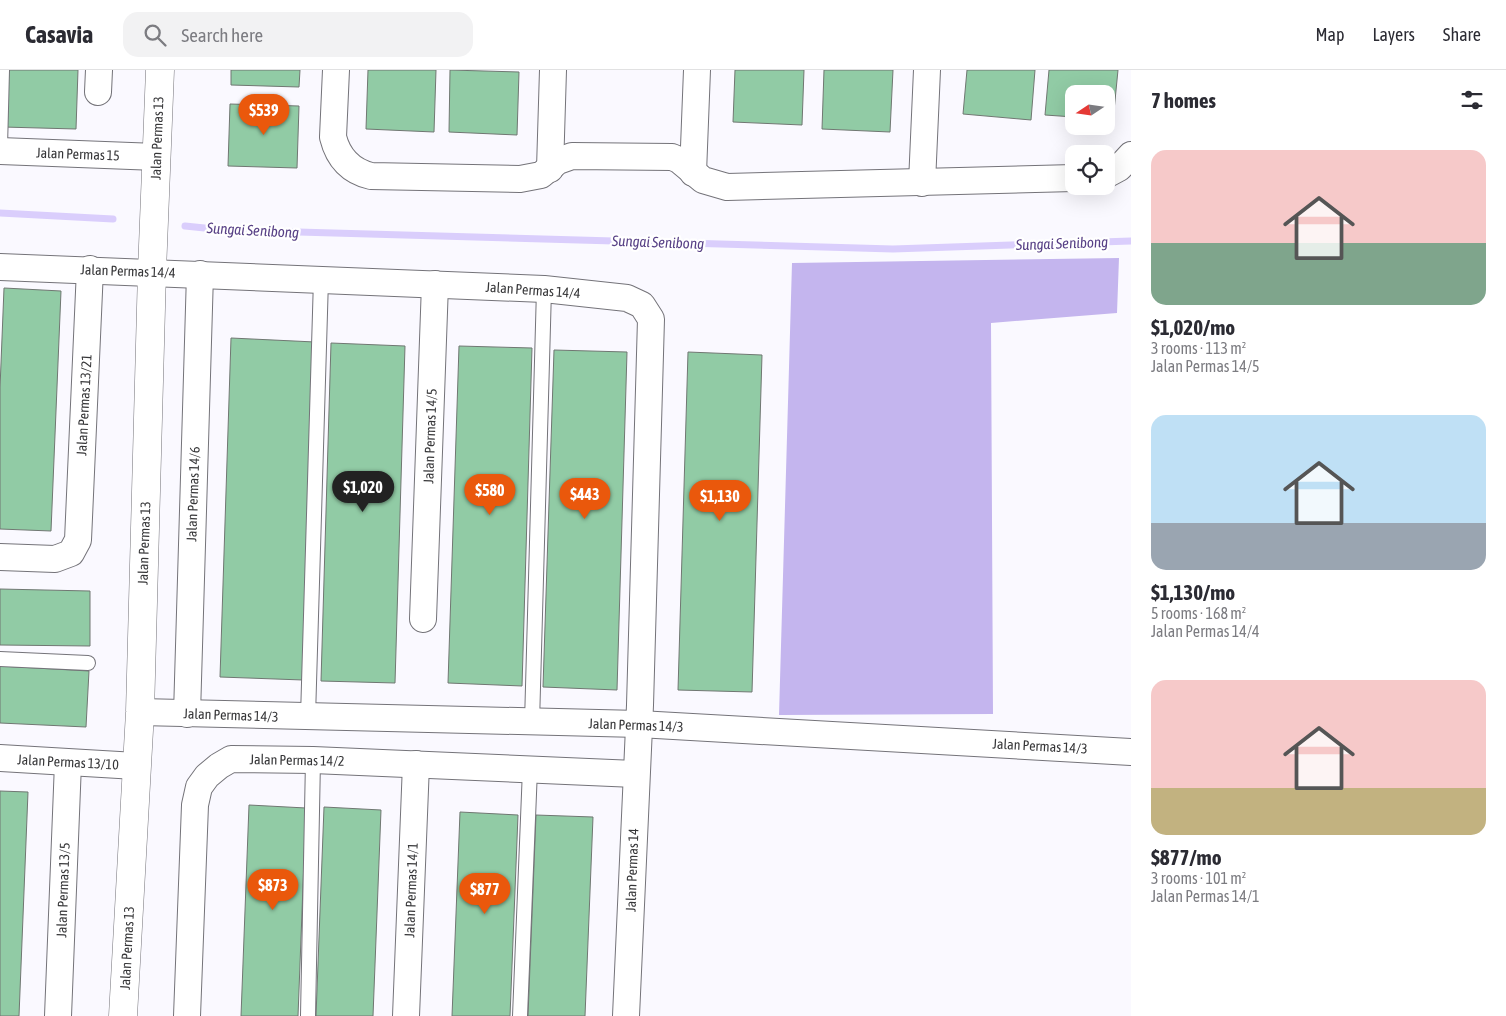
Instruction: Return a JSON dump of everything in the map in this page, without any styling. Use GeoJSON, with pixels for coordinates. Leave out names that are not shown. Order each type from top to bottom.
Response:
{"type":"FeatureCollection","features":[{"type":"Feature","properties":{"kind":"main road","name":"Jalan Permas 13"},"geometry":{"type":"LineString","coordinates":[[124,1016],[140,712],[152,271],[160,70]]}},
{"type":"Feature","properties":{"kind":"street"},"geometry":{"type":"LineString","coordinates":[[336,70],[333,137],[338,152],[347,164],[359,172],[371,176],[520,179],[541,175],[558,161],[572,156],[672,158],[678,160],[693,173],[711,183],[728,187],[1065,178]]}},
{"type":"Feature","properties":{"kind":"street"},"geometry":{"type":"LineString","coordinates":[[550,169],[553,70]]}},
{"type":"Feature","properties":{"kind":"street"},"geometry":{"type":"LineString","coordinates":[[693,173],[697,70]]}},
{"type":"Feature","properties":{"kind":"street"},"geometry":{"type":"LineString","coordinates":[[922,183],[927,70]]}},
{"type":"Feature","properties":{"kind":"street","name":"Jalan Permas 15"},"geometry":{"type":"LineString","coordinates":[[0,149],[157,157]]}},
{"type":"Feature","properties":{"kind":"street"},"geometry":{"type":"LineString","coordinates":[[1115,170],[1131,155]]}},
{"type":"Feature","properties":{"kind":"street","name":"Jalan Permas 14/4"},"geometry":{"type":"LineString","coordinates":[[0,266],[544,289],[627,298],[642,305],[651,319],[639,724]]}},
{"type":"Feature","properties":{"kind":"street","name":"Jalan Permas 13/21"},"geometry":{"type":"LineString","coordinates":[[0,557],[55,559],[70,554],[78,540],[90,269]]}},
{"type":"Feature","properties":{"kind":"street","name":"Jalan Permas 14/6"},"geometry":{"type":"LineString","coordinates":[[187,714],[200,274]]}},
{"type":"Feature","properties":{"kind":"street","name":"Jalan Permas 14/5"},"geometry":{"type":"LineString","coordinates":[[423,619],[435,284]]}},
{"type":"Feature","properties":{"kind":"street","name":"Jalan Permas 14/3"},"geometry":{"type":"LineString","coordinates":[[140,712],[532,723],[639,724],[1131,752]]}},
{"type":"Feature","properties":{"kind":"street","name":"Jalan Permas 14"},"geometry":{"type":"LineString","coordinates":[[626,1016],[635,774],[639,724]]}},
{"type":"Feature","properties":{"kind":"street","name":"Jalan Permas 13/10"},"geometry":{"type":"LineString","coordinates":[[0,758],[136,766]]}},
{"type":"Feature","properties":{"kind":"street","name":"Jalan Permas 14/2"},"geometry":{"type":"LineString","coordinates":[[187,1016],[195,805],[199,787],[219,766],[231,759],[314,760],[635,774]]}},
{"type":"Feature","properties":{"kind":"street","name":"Jalan Permas 13/5"},"geometry":{"type":"LineString","coordinates":[[58,1016],[68,763]]}},
{"type":"Feature","properties":{"kind":"street","name":"Jalan Permas 14/1"},"geometry":{"type":"LineString","coordinates":[[406,1016],[416,764]]}},
{"type":"Feature","properties":{"kind":"lane"},"geometry":{"type":"LineString","coordinates":[[0,149],[2,70]]}},
{"type":"Feature","properties":{"kind":"lane"},"geometry":{"type":"LineString","coordinates":[[308,717],[321,279]]}},
{"type":"Feature","properties":{"kind":"lane"},"geometry":{"type":"LineString","coordinates":[[532,723],[544,289]]}},
{"type":"Feature","properties":{"kind":"lane"},"geometry":{"type":"LineString","coordinates":[[0,659],[88,663]]}},
{"type":"Feature","properties":{"kind":"lane"},"geometry":{"type":"LineString","coordinates":[[308,1016],[314,760]]}},
{"type":"Feature","properties":{"kind":"lane"},"geometry":{"type":"LineString","coordinates":[[520,1016],[530,769]]}},
{"type":"Feature","properties":{"kind":"shaded area"},"geometry":{"type":"Polygon","coordinates":[[[1119,258],[1117,313],[991,323],[993,714],[779,715],[792,263],[1119,258]]]}},
{"type":"Feature","properties":{"kind":"building"},"geometry":{"type":"Polygon","coordinates":[[[4,70],[78,70],[76,129],[3,127],[4,70]]]}},
{"type":"Feature","properties":{"kind":"building"},"geometry":{"type":"Polygon","coordinates":[[[231,70],[300,70],[299,87],[231,85],[231,70]]]}},
{"type":"Feature","properties":{"kind":"building"},"geometry":{"type":"Polygon","coordinates":[[[368,70],[436,70],[434,132],[366,129],[368,70]]]}},
{"type":"Feature","properties":{"kind":"building"},"geometry":{"type":"Polygon","coordinates":[[[450,70],[519,72],[517,135],[449,132],[450,70]]]}},
{"type":"Feature","properties":{"kind":"building"},"geometry":{"type":"Polygon","coordinates":[[[735,70],[804,70],[802,125],[733,122],[735,70]]]}},
{"type":"Feature","properties":{"kind":"building"},"geometry":{"type":"Polygon","coordinates":[[[824,70],[893,70],[890,132],[822,129],[824,70]]]}},
{"type":"Feature","properties":{"kind":"building"},"geometry":{"type":"Polygon","coordinates":[[[967,70],[1035,70],[1031,120],[963,114],[967,70]]]}},
{"type":"Feature","properties":{"kind":"building"},"geometry":{"type":"Polygon","coordinates":[[[1049,70],[1118,70],[1115,101],[1115,85],[1065,85],[1065,116],[1045,115],[1049,70]]]}},
{"type":"Feature","properties":{"kind":"building"},"geometry":{"type":"Polygon","coordinates":[[[230,104],[299,106],[297,168],[228,166],[230,104]]]}},
{"type":"Feature","properties":{"kind":"building"},"geometry":{"type":"Polygon","coordinates":[[[4,288],[61,291],[51,531],[0,529],[0,388],[4,288]]]}},
{"type":"Feature","properties":{"kind":"building"},"geometry":{"type":"Polygon","coordinates":[[[231,338],[315,342],[303,680],[220,677],[231,338]]]}},
{"type":"Feature","properties":{"kind":"building"},"geometry":{"type":"Polygon","coordinates":[[[331,343],[405,346],[395,683],[321,681],[331,343]]]}},
{"type":"Feature","properties":{"kind":"building"},"geometry":{"type":"Polygon","coordinates":[[[459,346],[532,348],[522,686],[448,683],[459,346]]]}},
{"type":"Feature","properties":{"kind":"building"},"geometry":{"type":"Polygon","coordinates":[[[554,350],[627,352],[617,690],[543,687],[554,350]]]}},
{"type":"Feature","properties":{"kind":"building"},"geometry":{"type":"Polygon","coordinates":[[[688,352],[762,355],[752,692],[678,690],[688,352]]]}},
{"type":"Feature","properties":{"kind":"building"},"geometry":{"type":"Polygon","coordinates":[[[0,589],[90,591],[90,646],[0,645],[0,589]]]}},
{"type":"Feature","properties":{"kind":"building"},"geometry":{"type":"Polygon","coordinates":[[[0,666],[89,671],[86,727],[0,723],[0,666]]]}},
{"type":"Feature","properties":{"kind":"building"},"geometry":{"type":"Polygon","coordinates":[[[0,791],[28,792],[19,1016],[0,1016],[0,791]]]}},
{"type":"Feature","properties":{"kind":"building"},"geometry":{"type":"Polygon","coordinates":[[[249,805],[306,808],[298,1016],[241,1016],[249,805]]]}},
{"type":"Feature","properties":{"kind":"building"},"geometry":{"type":"Polygon","coordinates":[[[324,807],[381,810],[373,1016],[316,1016],[324,807]]]}},
{"type":"Feature","properties":{"kind":"building"},"geometry":{"type":"Polygon","coordinates":[[[460,812],[518,815],[510,1016],[452,1016],[460,812]]]}},
{"type":"Feature","properties":{"kind":"building"},"geometry":{"type":"Polygon","coordinates":[[[536,815],[593,817],[585,1016],[528,1016],[536,815]]]}},
{"type":"Feature","properties":{"kind":"waterway","name":"Sungai Senibong"},"geometry":{"type":"LineString","coordinates":[[0,213],[113,219]]}},
{"type":"Feature","properties":{"kind":"waterway","name":"Sungai Senibong"},"geometry":{"type":"LineString","coordinates":[[185,226],[224,230],[893,249],[1131,241]]}}]}
